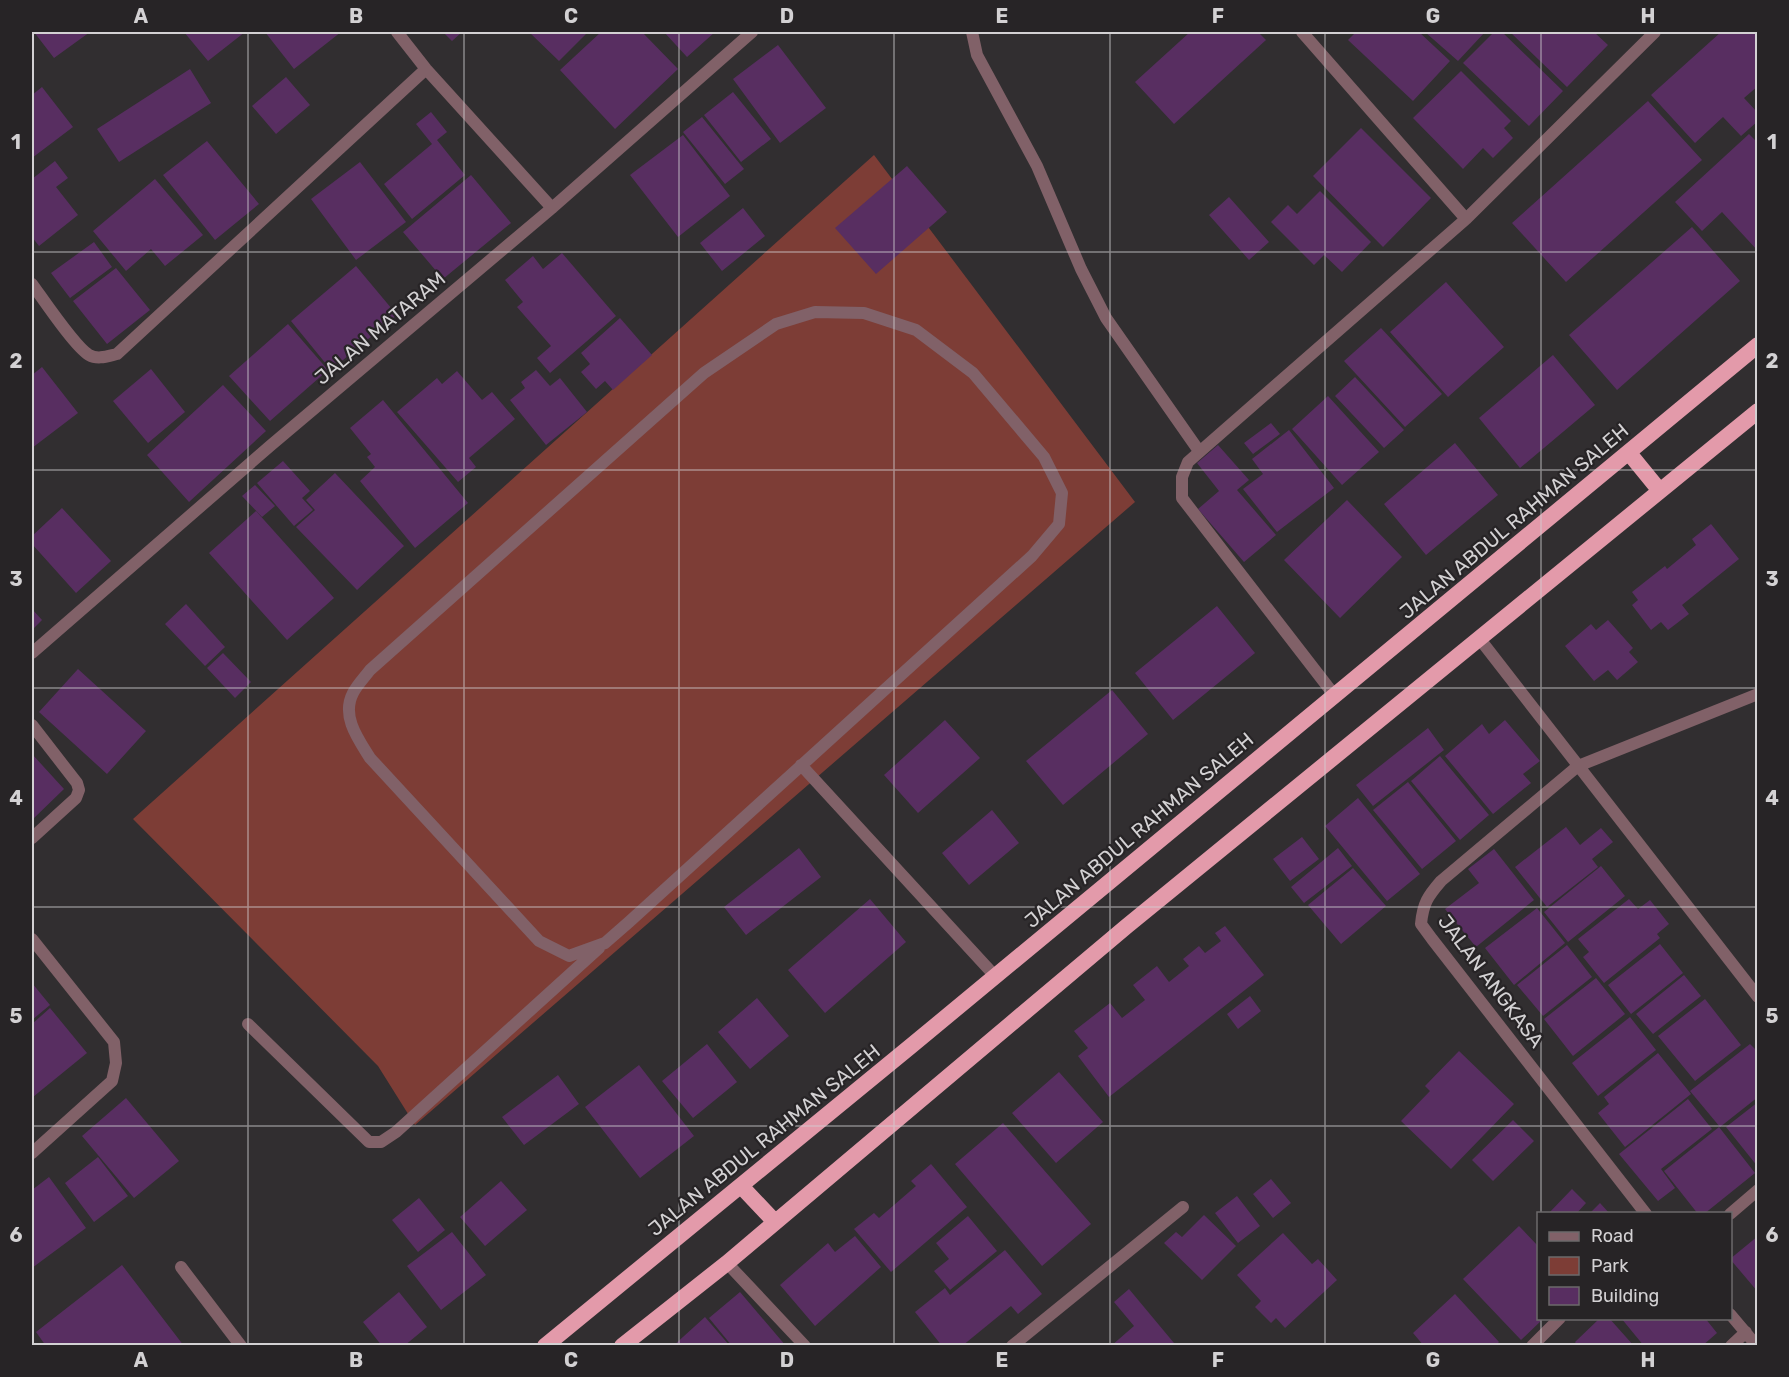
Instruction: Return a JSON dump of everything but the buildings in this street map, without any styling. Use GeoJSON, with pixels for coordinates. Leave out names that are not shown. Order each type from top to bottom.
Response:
{"type":"FeatureCollection","features":[{"type":"Feature","properties":{"kind":"highway","name":"JALAN ABDUL RAHMAN SALEH"},"geometry":{"type":"LineString","coordinates":[[545,1346],[1758,345]]}},
{"type":"Feature","properties":{"kind":"highway"},"geometry":{"type":"LineString","coordinates":[[622,1346],[727,1263],[1127,926],[1758,411]]}},
{"type":"Feature","properties":{"kind":"highway"},"geometry":{"type":"LineString","coordinates":[[1629,453],[1660,491]]}},
{"type":"Feature","properties":{"kind":"highway"},"geometry":{"type":"LineString","coordinates":[[741,1186],[775,1222]]}},
{"type":"Feature","properties":{"kind":"street"},"geometry":{"type":"LineString","coordinates":[[397,32],[426,69],[552,208]]}},
{"type":"Feature","properties":{"kind":"street","name":"JALAN MATARAM"},"geometry":{"type":"LineString","coordinates":[[32,653],[270,446],[552,208],[752,32]]}},
{"type":"Feature","properties":{"kind":"street"},"geometry":{"type":"LineString","coordinates":[[972,32],[977,55],[1037,166],[1081,269],[1106,318],[1199,451]]}},
{"type":"Feature","properties":{"kind":"street"},"geometry":{"type":"LineString","coordinates":[[1302,32],[1466,219]]}},
{"type":"Feature","properties":{"kind":"street"},"geometry":{"type":"LineString","coordinates":[[1335,696],[1182,498],[1182,477],[1188,462],[1466,219],[1655,32]]}},
{"type":"Feature","properties":{"kind":"street"},"geometry":{"type":"LineString","coordinates":[[32,284],[77,343],[89,354],[98,357],[117,354],[426,69]]}},
{"type":"Feature","properties":{"kind":"street"},"geometry":{"type":"LineString","coordinates":[[248,1024],[369,1142],[381,1142],[396,1132],[605,943],[1032,556],[1059,524],[1062,493],[1044,457],[973,373],[916,330],[864,313],[815,312],[776,324],[704,374],[370,670],[352,694],[348,714],[357,737],[370,758],[539,941],[569,956],[605,943]]}},
{"type":"Feature","properties":{"kind":"street"},"geometry":{"type":"LineString","coordinates":[[1479,638],[1758,998]]}},
{"type":"Feature","properties":{"kind":"street","name":"JALAN ANGKASA"},"geometry":{"type":"LineString","coordinates":[[1644,1212],[1421,924],[1427,897],[1441,881],[1578,766],[1758,694]]}},
{"type":"Feature","properties":{"kind":"street"},"geometry":{"type":"LineString","coordinates":[[32,725],[77,783],[79,790],[76,798],[32,838]]}},
{"type":"Feature","properties":{"kind":"street"},"geometry":{"type":"LineString","coordinates":[[801,765],[995,976]]}},
{"type":"Feature","properties":{"kind":"street"},"geometry":{"type":"LineString","coordinates":[[32,939],[114,1042],[116,1063],[112,1081],[32,1153]]}},
{"type":"Feature","properties":{"kind":"street"},"geometry":{"type":"LineString","coordinates":[[1732,1212],[1758,1190]]}},
{"type":"Feature","properties":{"kind":"street"},"geometry":{"type":"LineString","coordinates":[[1012,1346],[1183,1207]]}},
{"type":"Feature","properties":{"kind":"street"},"geometry":{"type":"LineString","coordinates":[[727,1263],[805,1346]]}},
{"type":"Feature","properties":{"kind":"street"},"geometry":{"type":"LineString","coordinates":[[181,1267],[242,1346]]}},
{"type":"Feature","properties":{"kind":"street"},"geometry":{"type":"LineString","coordinates":[[1732,1315],[1757,1346]]}},
{"type":"Feature","properties":{"kind":"street"},"geometry":{"type":"LineString","coordinates":[[1532,1346],[1558,1320]]}},
{"type":"Feature","properties":{"kind":"street"},"geometry":{"type":"LineString","coordinates":[[1731,1346],[1746,1332]]}},
{"type":"Feature","properties":{"kind":"green space"},"geometry":{"type":"Polygon","coordinates":[[[874,155],[1135,502],[415,1125],[378,1066],[133,819],[874,155]]]}}]}
